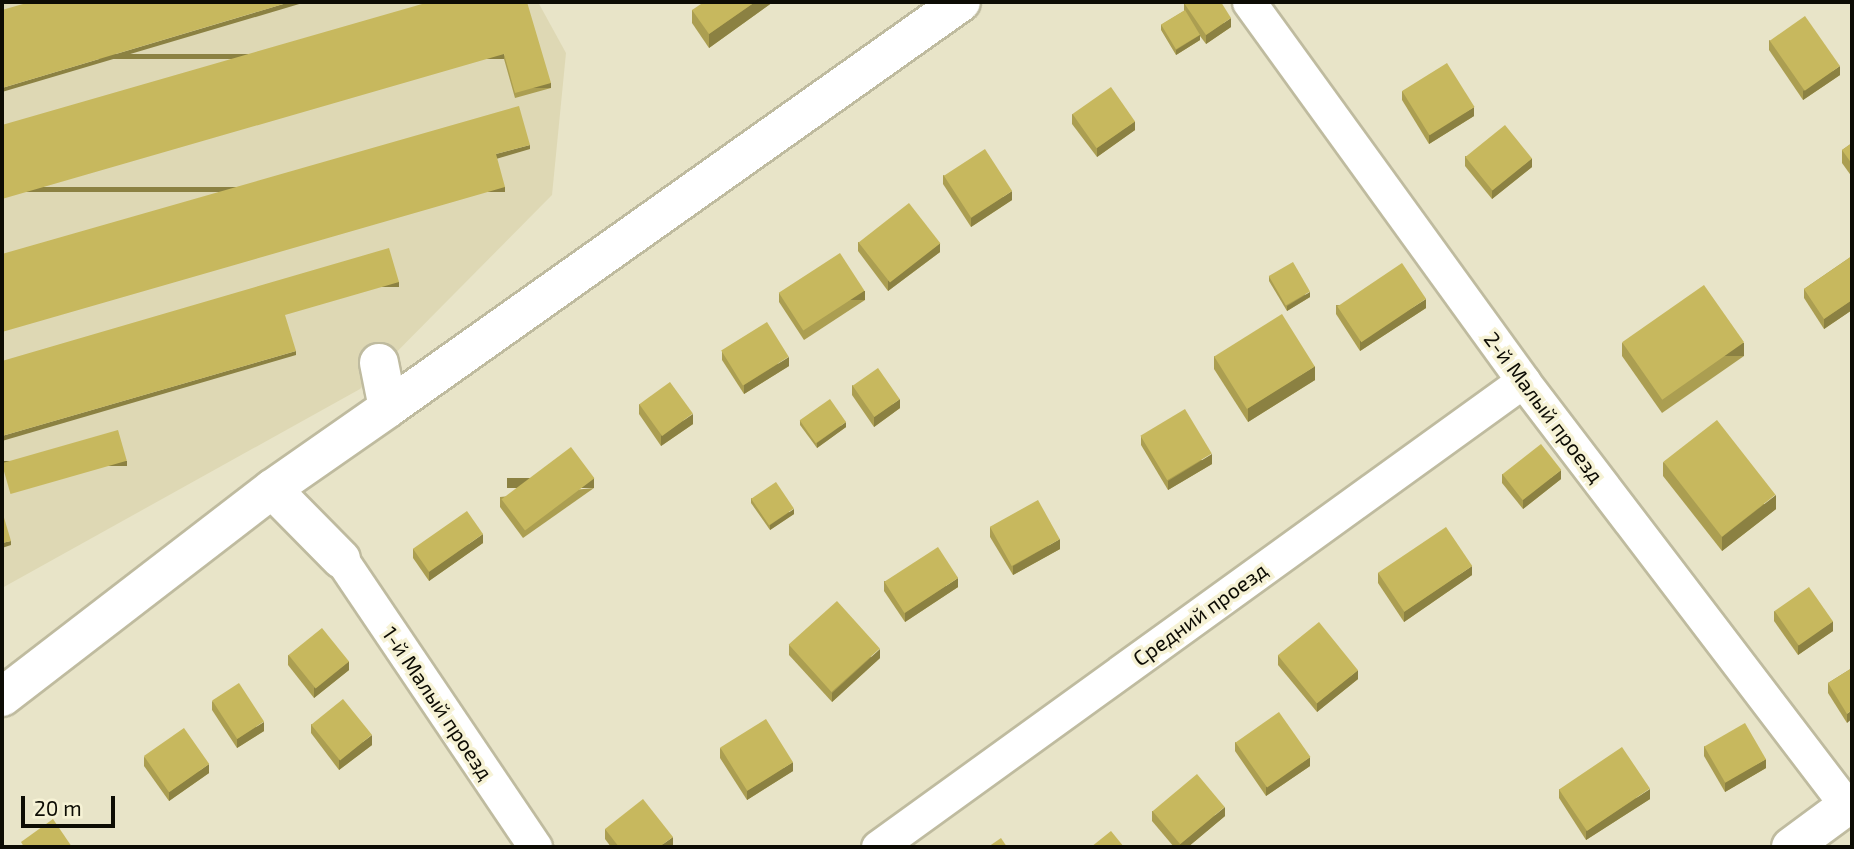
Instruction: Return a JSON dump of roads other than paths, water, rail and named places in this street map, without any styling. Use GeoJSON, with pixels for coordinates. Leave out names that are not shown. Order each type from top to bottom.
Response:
{"type":"FeatureCollection","features":[{"type":"Feature","properties":{"kind":"street"},"geometry":{"type":"LineString","coordinates":[[2,697],[272,489],[961,2]]}},
{"type":"Feature","properties":{"kind":"street","name":"2-й Малый проезд"},"geometry":{"type":"LineString","coordinates":[[1249,2],[1523,381],[1850,804]]}},
{"type":"Feature","properties":{"kind":"street"},"geometry":{"type":"LineString","coordinates":[[379,363],[388,408]]}},
{"type":"Feature","properties":{"kind":"street","name":"Средний проезд"},"geometry":{"type":"LineString","coordinates":[[878,847],[1523,381]]}},
{"type":"Feature","properties":{"kind":"street"},"geometry":{"type":"LineString","coordinates":[[272,489],[341,559]]}},
{"type":"Feature","properties":{"kind":"street","name":"1-й Малый проезд"},"geometry":{"type":"LineString","coordinates":[[341,559],[535,847]]}},
{"type":"Feature","properties":{"kind":"street"},"geometry":{"type":"LineString","coordinates":[[1791,847],[1850,804]]}}]}
